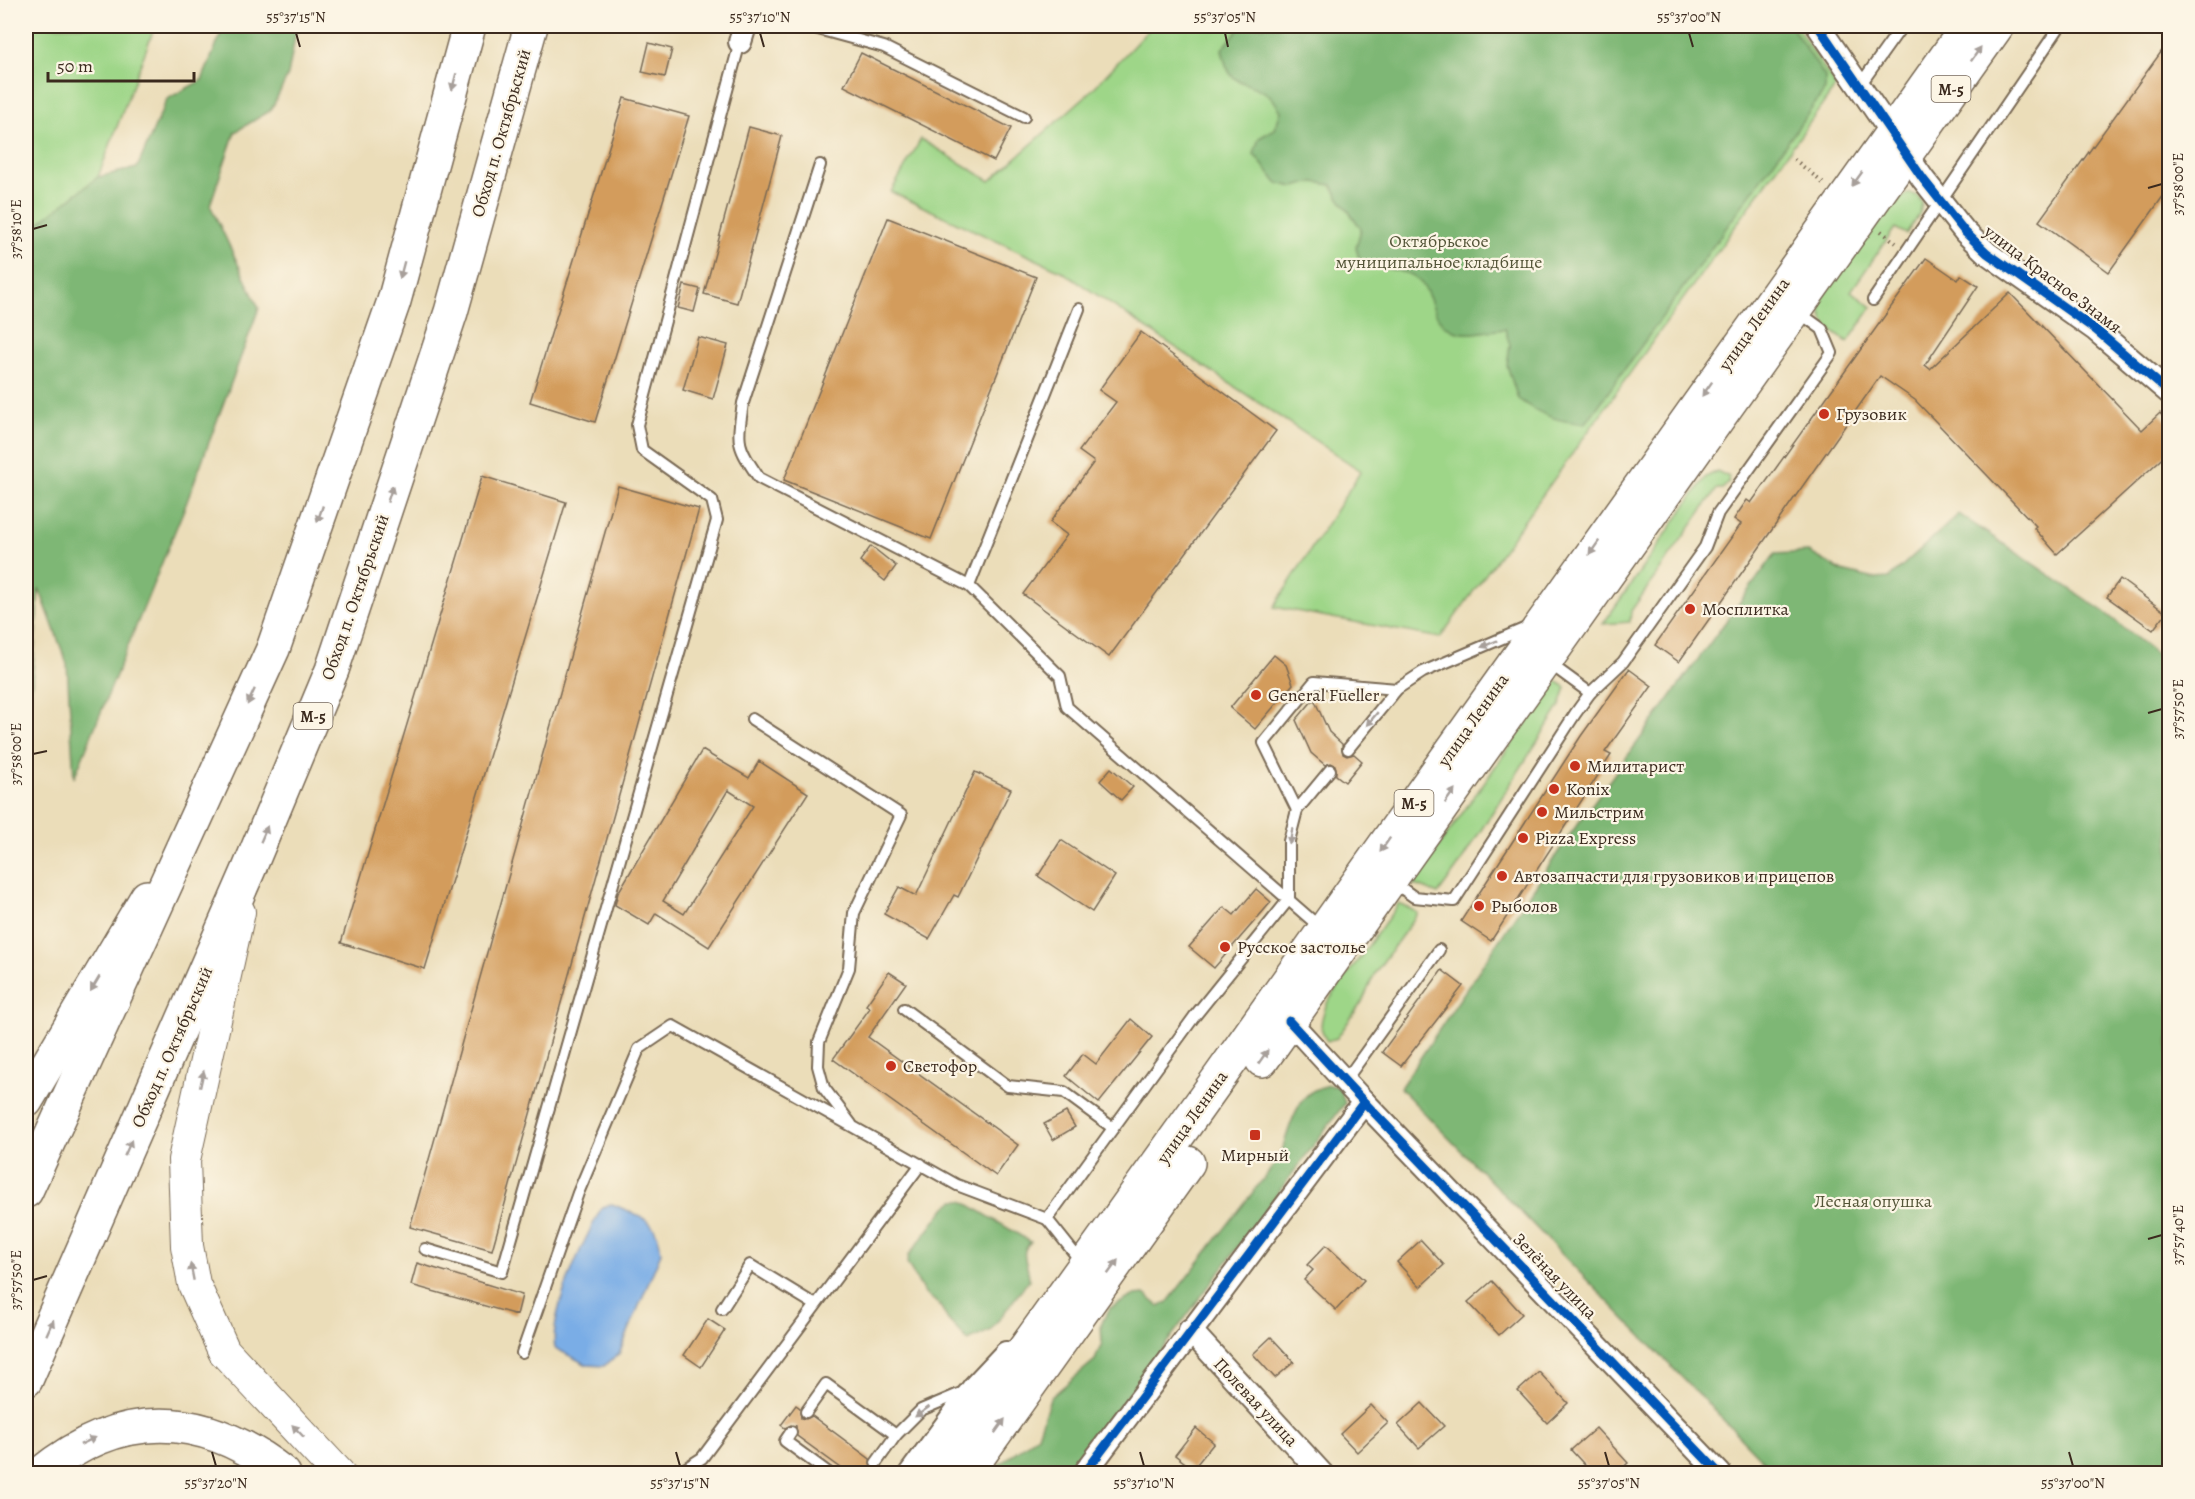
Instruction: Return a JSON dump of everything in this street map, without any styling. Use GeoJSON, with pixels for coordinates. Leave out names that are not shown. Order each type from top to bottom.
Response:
{"type":"FeatureCollection","features":[{"type":"Feature","properties":{"kind":"main road"},"geometry":{"type":"LineString","coordinates":[[26,1191],[273,649],[394,301],[470,26]]}},
{"type":"Feature","properties":{"kind":"main road","name":"Обход п. Октябрьский"},"geometry":{"type":"LineString","coordinates":[[26,1380],[249,869],[339,647],[451,312],[531,26]]}},
{"type":"Feature","properties":{"kind":"main road","name":"улица Ленина"},"geometry":{"type":"LineString","coordinates":[[966,1473],[1795,310],[1899,143],[1968,26]]}},
{"type":"Feature","properties":{"kind":"main road","name":"улица Ленина"},"geometry":{"type":"LineString","coordinates":[[935,1473],[1080,1273],[1543,621],[1899,143],[1997,26]]}},
{"type":"Feature","properties":{"kind":"main road"},"geometry":{"type":"LineString","coordinates":[[26,1101],[201,808]]}},
{"type":"Feature","properties":{"kind":"main road"},"geometry":{"type":"LineString","coordinates":[[249,869],[184,1160],[187,1246],[194,1284],[224,1351],[339,1473]]}},
{"type":"Feature","properties":{"kind":"main road"},"geometry":{"type":"LineString","coordinates":[[39,1473],[66,1452],[96,1437],[123,1429],[159,1424],[195,1428],[235,1443],[284,1473]]}},
{"type":"Feature","properties":{"kind":"street","name":"улица Красное Знамя"},"geometry":{"type":"LineString","coordinates":[[1818,26],[1940,202],[1965,232],[1987,252],[2096,330],[2169,393]]}},
{"type":"Feature","properties":{"kind":"street","name":"Зелёная улица"},"geometry":{"type":"LineString","coordinates":[[1289,1020],[1364,1102],[1720,1473]]}},
{"type":"Feature","properties":{"kind":"street"},"geometry":{"type":"LineString","coordinates":[[1084,1473],[1364,1102]]}},
{"type":"Feature","properties":{"kind":"street"},"geometry":{"type":"LineString","coordinates":[[910,1473],[974,1387],[1080,1273]]}},
{"type":"Feature","properties":{"kind":"street","name":"Полевая улица"},"geometry":{"type":"LineString","coordinates":[[1190,1330],[1322,1473]]}},
{"type":"Feature","properties":{"kind":"lane"},"geometry":{"type":"LineString","coordinates":[[807,26],[884,47],[1024,117]]}},
{"type":"Feature","properties":{"kind":"lane"},"geometry":{"type":"LineString","coordinates":[[1860,85],[1902,26]]}},
{"type":"Feature","properties":{"kind":"lane"},"geometry":{"type":"LineString","coordinates":[[1873,300],[2060,26]]}},
{"type":"Feature","properties":{"kind":"lane"},"geometry":{"type":"LineString","coordinates":[[425,1249],[502,1272],[717,520],[712,500],[642,450],[637,425],[742,34]]}},
{"type":"Feature","properties":{"kind":"lane"},"geometry":{"type":"LineString","coordinates":[[820,165],[743,403],[739,434],[740,450],[759,478],[969,586],[1060,676],[1067,707],[1324,930]]}},
{"type":"Feature","properties":{"kind":"lane"},"geometry":{"type":"LineString","coordinates":[[969,586],[1079,309]]}},
{"type":"Feature","properties":{"kind":"lane"},"geometry":{"type":"LineString","coordinates":[[1390,880],[1414,897],[1454,901],[1590,693],[1623,662],[1705,547],[1718,513],[1832,353],[1822,329],[1795,310]]}},
{"type":"Feature","properties":{"kind":"lane"},"geometry":{"type":"LineString","coordinates":[[1348,748],[1397,689],[1423,672],[1543,621]]}},
{"type":"Feature","properties":{"kind":"lane"},"geometry":{"type":"LineString","coordinates":[[1546,661],[1590,693]]}},
{"type":"Feature","properties":{"kind":"lane"},"geometry":{"type":"LineString","coordinates":[[1297,810],[1264,743],[1314,682],[1397,689]]}},
{"type":"Feature","properties":{"kind":"lane"},"geometry":{"type":"LineString","coordinates":[[752,719],[901,815],[854,913],[849,968],[819,1042],[818,1066],[824,1088],[852,1126]]}},
{"type":"Feature","properties":{"kind":"lane"},"geometry":{"type":"LineString","coordinates":[[1047,1219],[1194,1017],[1289,899],[1289,841],[1297,810],[1330,770]]}},
{"type":"Feature","properties":{"kind":"lane"},"geometry":{"type":"LineString","coordinates":[[1345,1081],[1439,950]]}},
{"type":"Feature","properties":{"kind":"lane"},"geometry":{"type":"LineString","coordinates":[[904,1009],[1008,1086],[1064,1092],[1113,1128]]}},
{"type":"Feature","properties":{"kind":"lane"},"geometry":{"type":"LineString","coordinates":[[522,1353],[578,1193],[639,1049],[674,1026],[957,1185],[1047,1219],[1080,1273]]}},
{"type":"Feature","properties":{"kind":"lane"},"geometry":{"type":"LineString","coordinates":[[677,1473],[702,1458],[814,1304],[921,1164]]}},
{"type":"Feature","properties":{"kind":"lane"},"geometry":{"type":"LineString","coordinates":[[722,1309],[750,1265],[814,1304]]}},
{"type":"Feature","properties":{"kind":"lane"},"geometry":{"type":"LineString","coordinates":[[806,1412],[826,1384],[896,1435]]}},
{"type":"Feature","properties":{"kind":"lane"},"geometry":{"type":"LineString","coordinates":[[876,1463],[896,1435],[921,1410],[974,1387]]}},
{"type":"Feature","properties":{"kind":"lane"},"geometry":{"type":"LineString","coordinates":[[791,1432],[785,1441],[830,1473]]}},
{"type":"Feature","properties":{"kind":"green space"},"geometry":{"type":"Polygon","coordinates":[[[26,26],[155,26],[98,177],[26,233],[26,26]]]}},
{"type":"Feature","properties":{"kind":"green space"},"geometry":{"type":"Polygon","coordinates":[[[224,26],[297,26],[288,75],[271,110],[235,132],[210,205],[259,308],[186,504],[74,778],[67,664],[39,588],[26,759],[26,233],[98,177],[137,168],[167,99],[202,80],[224,26]]]}},
{"type":"Feature","properties":{"kind":"green space","name":"Октябрьское муниципальное кладбище"},"geometry":{"type":"Polygon","coordinates":[[[1152,26],[1796,26],[1836,86],[1440,638],[1274,607],[1361,471],[1061,271],[891,192],[921,139],[990,181],[1089,93],[1152,26]]]}},
{"type":"Feature","properties":{"kind":"green space"},"geometry":{"type":"Polygon","coordinates":[[[1242,26],[1791,26],[1825,77],[1825,90],[1586,423],[1576,423],[1550,417],[1518,399],[1507,365],[1510,345],[1505,329],[1471,333],[1452,330],[1438,316],[1425,289],[1415,277],[1361,264],[1356,248],[1361,229],[1332,185],[1314,182],[1294,187],[1277,183],[1254,154],[1259,138],[1275,129],[1281,111],[1269,95],[1233,77],[1225,62],[1222,49],[1242,26]]]}},
{"type":"Feature","properties":{"kind":"green space"},"geometry":{"type":"Polygon","coordinates":[[[1910,193],[1918,196],[1922,203],[1920,213],[1906,234],[1895,228],[1851,291],[1872,307],[1848,342],[1825,324],[1821,311],[1823,296],[1887,204],[1910,193]]]}},
{"type":"Feature","properties":{"kind":"green space"},"geometry":{"type":"Polygon","coordinates":[[[1717,471],[1729,477],[1729,483],[1722,489],[1717,489],[1631,611],[1630,622],[1603,624],[1706,477],[1717,471]]]}},
{"type":"Feature","properties":{"kind":"green space","name":"Лесная опушка"},"geometry":{"type":"Polygon","coordinates":[[[1959,514],[2103,611],[2169,664],[2169,1473],[1775,1473],[1400,1088],[1569,836],[1775,554],[1809,552],[1842,571],[1875,579],[1889,578],[1959,514]]]}},
{"type":"Feature","properties":{"kind":"green space"},"geometry":{"type":"Polygon","coordinates":[[[1556,681],[1566,687],[1560,706],[1457,868],[1438,894],[1412,884],[1556,681]]]}},
{"type":"Feature","properties":{"kind":"green space"},"geometry":{"type":"Polygon","coordinates":[[[1399,903],[1418,913],[1375,973],[1362,1002],[1337,1038],[1327,1041],[1321,1027],[1327,1003],[1399,903]]]}},
{"type":"Feature","properties":{"kind":"green space"},"geometry":{"type":"Polygon","coordinates":[[[1329,1085],[1339,1087],[1345,1103],[1070,1473],[987,1474],[1038,1435],[1050,1398],[1095,1360],[1102,1343],[1101,1324],[1110,1308],[1135,1295],[1144,1294],[1159,1306],[1167,1303],[1281,1156],[1292,1121],[1301,1103],[1315,1090],[1329,1085]]]}},
{"type":"Feature","properties":{"kind":"green space"},"geometry":{"type":"Polygon","coordinates":[[[954,1201],[963,1201],[1031,1242],[1024,1255],[1029,1280],[991,1330],[968,1341],[948,1320],[939,1304],[925,1294],[907,1263],[909,1255],[946,1207],[954,1201]]]}},
{"type":"Feature","properties":{"kind":"water"},"geometry":{"type":"Polygon","coordinates":[[[612,1204],[639,1216],[652,1226],[659,1241],[661,1253],[619,1354],[604,1366],[587,1365],[555,1348],[557,1315],[562,1296],[586,1238],[602,1207],[612,1204]]]}},
{"type":"Feature","properties":{"kind":"building"},"geometry":{"type":"Polygon","coordinates":[[[2169,41],[2169,188],[2109,272],[2039,221],[2169,41]]]}},
{"type":"Feature","properties":{"kind":"building"},"geometry":{"type":"Polygon","coordinates":[[[649,43],[672,49],[665,77],[642,72],[649,43]]]}},
{"type":"Feature","properties":{"kind":"building"},"geometry":{"type":"Polygon","coordinates":[[[861,53],[1011,128],[994,161],[844,86],[861,53]]]}},
{"type":"Feature","properties":{"kind":"building"},"geometry":{"type":"Polygon","coordinates":[[[624,98],[689,116],[595,422],[530,402],[624,98]]]}},
{"type":"Feature","properties":{"kind":"building"},"geometry":{"type":"Polygon","coordinates":[[[749,127],[782,136],[737,303],[704,294],[749,127]]]}},
{"type":"Feature","properties":{"kind":"building"},"geometry":{"type":"Polygon","coordinates":[[[888,218],[1036,277],[931,539],[784,480],[888,218]]]}},
{"type":"Feature","properties":{"kind":"building"},"geometry":{"type":"Polygon","coordinates":[[[1926,258],[1958,280],[1961,275],[1978,286],[1925,365],[1930,369],[2010,293],[2142,430],[2160,413],[2169,424],[2169,452],[2057,554],[2034,528],[2036,526],[1915,400],[1880,376],[1679,662],[1655,645],[1741,524],[1734,519],[1747,500],[1751,503],[1926,258]]]}},
{"type":"Feature","properties":{"kind":"building"},"geometry":{"type":"Polygon","coordinates":[[[684,285],[700,289],[694,312],[678,308],[684,285]]]}},
{"type":"Feature","properties":{"kind":"building"},"geometry":{"type":"Polygon","coordinates":[[[1141,332],[1276,431],[1109,657],[1023,594],[1067,535],[1050,522],[1094,462],[1079,451],[1116,402],[1099,390],[1141,332]]]}},
{"type":"Feature","properties":{"kind":"building"},"geometry":{"type":"Polygon","coordinates":[[[698,337],[728,345],[713,399],[683,390],[698,337]]]}},
{"type":"Feature","properties":{"kind":"building"},"geometry":{"type":"Polygon","coordinates":[[[482,476],[566,502],[425,969],[341,943],[482,476]]]}},
{"type":"Feature","properties":{"kind":"building"},"geometry":{"type":"Polygon","coordinates":[[[618,486],[699,509],[492,1250],[410,1227],[618,486]]]}},
{"type":"Feature","properties":{"kind":"building"},"geometry":{"type":"Polygon","coordinates":[[[871,546],[896,566],[885,581],[860,561],[871,546]]]}},
{"type":"Feature","properties":{"kind":"building"},"geometry":{"type":"Polygon","coordinates":[[[2120,579],[2166,613],[2153,630],[2107,597],[2120,579]]]}},
{"type":"Feature","properties":{"kind":"building"},"geometry":{"type":"Polygon","coordinates":[[[1274,655],[1286,665],[1293,684],[1255,729],[1230,708],[1274,655]]]}},
{"type":"Feature","properties":{"kind":"building"},"geometry":{"type":"Polygon","coordinates":[[[1629,669],[1652,686],[1605,752],[1611,755],[1491,941],[1461,921],[1581,736],[1629,669]]]}},
{"type":"Feature","properties":{"kind":"building"},"geometry":{"type":"Polygon","coordinates":[[[1314,699],[1329,732],[1342,744],[1343,754],[1347,756],[1354,754],[1362,761],[1345,782],[1336,775],[1335,765],[1331,763],[1325,765],[1311,753],[1296,720],[1314,699]]]}},
{"type":"Feature","properties":{"kind":"building"},"geometry":{"type":"Polygon","coordinates":[[[702,750],[749,778],[759,761],[808,793],[709,947],[656,913],[649,925],[615,905],[618,893],[702,750]],[[728,790],[663,901],[684,914],[753,806],[728,790]]]}},
{"type":"Feature","properties":{"kind":"building"},"geometry":{"type":"Polygon","coordinates":[[[1111,768],[1133,787],[1121,800],[1100,781],[1111,768]]]}},
{"type":"Feature","properties":{"kind":"building"},"geometry":{"type":"Polygon","coordinates":[[[975,772],[1011,789],[958,897],[954,895],[929,939],[884,914],[899,887],[916,896],[975,772]]]}},
{"type":"Feature","properties":{"kind":"building"},"geometry":{"type":"Polygon","coordinates":[[[1061,840],[1115,876],[1092,912],[1038,876],[1061,840]]]}},
{"type":"Feature","properties":{"kind":"building"},"geometry":{"type":"Polygon","coordinates":[[[1256,889],[1271,902],[1214,968],[1189,947],[1224,907],[1234,915],[1256,889]]]}},
{"type":"Feature","properties":{"kind":"building"},"geometry":{"type":"Polygon","coordinates":[[[1442,970],[1463,986],[1401,1066],[1382,1052],[1442,970]]]}},
{"type":"Feature","properties":{"kind":"building"},"geometry":{"type":"Polygon","coordinates":[[[889,972],[906,983],[868,1037],[1018,1145],[996,1176],[833,1059],[870,1008],[866,1005],[889,972]]]}},
{"type":"Feature","properties":{"kind":"building"},"geometry":{"type":"Polygon","coordinates":[[[1131,1019],[1152,1037],[1099,1103],[1066,1076],[1083,1054],[1096,1064],[1131,1019]]]}},
{"type":"Feature","properties":{"kind":"building"},"geometry":{"type":"Polygon","coordinates":[[[1066,1112],[1075,1127],[1053,1140],[1044,1124],[1066,1112]]]}},
{"type":"Feature","properties":{"kind":"building"},"geometry":{"type":"Polygon","coordinates":[[[1421,1240],[1444,1265],[1420,1287],[1397,1262],[1421,1240]]]}},
{"type":"Feature","properties":{"kind":"building"},"geometry":{"type":"Polygon","coordinates":[[[1326,1245],[1364,1280],[1336,1310],[1304,1280],[1313,1270],[1307,1265],[1326,1245]]]}},
{"type":"Feature","properties":{"kind":"building"},"geometry":{"type":"Polygon","coordinates":[[[417,1263],[522,1295],[517,1315],[411,1285],[417,1263]]]}},
{"type":"Feature","properties":{"kind":"building"},"geometry":{"type":"Polygon","coordinates":[[[1492,1281],[1522,1314],[1499,1335],[1468,1302],[1492,1281]]]}},
{"type":"Feature","properties":{"kind":"building"},"geometry":{"type":"Polygon","coordinates":[[[708,1319],[725,1330],[701,1367],[684,1355],[708,1319]]]}},
{"type":"Feature","properties":{"kind":"building"},"geometry":{"type":"Polygon","coordinates":[[[1271,1337],[1294,1362],[1275,1378],[1253,1354],[1271,1337]]]}},
{"type":"Feature","properties":{"kind":"building"},"geometry":{"type":"Polygon","coordinates":[[[1539,1372],[1568,1403],[1547,1423],[1518,1391],[1539,1372]]]}},
{"type":"Feature","properties":{"kind":"building"},"geometry":{"type":"Polygon","coordinates":[[[1422,1403],[1444,1426],[1419,1448],[1398,1425],[1422,1403]]]}},
{"type":"Feature","properties":{"kind":"building"},"geometry":{"type":"Polygon","coordinates":[[[796,1405],[800,1408],[801,1418],[806,1419],[812,1416],[870,1459],[871,1469],[882,1468],[890,1473],[848,1473],[797,1436],[796,1426],[791,1425],[785,1428],[781,1425],[796,1405]]]}},
{"type":"Feature","properties":{"kind":"building"},"geometry":{"type":"Polygon","coordinates":[[[1371,1405],[1388,1423],[1357,1452],[1340,1434],[1371,1405]]]}},
{"type":"Feature","properties":{"kind":"building"},"geometry":{"type":"Polygon","coordinates":[[[1196,1428],[1214,1443],[1193,1469],[1175,1455],[1196,1428]]]}},
{"type":"Feature","properties":{"kind":"building"},"geometry":{"type":"Polygon","coordinates":[[[1596,1428],[1628,1463],[1617,1473],[1592,1473],[1571,1450],[1596,1428]]]}},
{"type":"Feature","properties":{"kind":"cycle path"},"geometry":{"type":"LineString","coordinates":[[1818,26],[1923,179],[1965,232],[1987,253],[2096,330],[2170,393]]}},
{"type":"Feature","properties":{"kind":"cycle path"},"geometry":{"type":"LineString","coordinates":[[1084,1474],[1364,1102],[1289,1021]]}},
{"type":"Feature","properties":{"kind":"cycle path"},"geometry":{"type":"LineString","coordinates":[[1364,1102],[1720,1474]]}},
{"type":"Feature","properties":{"kind":"place","name":"Грузовик"},"geometry":{"type":"Point","coordinates":[1824,414]}},
{"type":"Feature","properties":{"kind":"place","name":"Мосплитка"},"geometry":{"type":"Point","coordinates":[1690,609]}},
{"type":"Feature","properties":{"kind":"place","name":"General Fueller"},"geometry":{"type":"Point","coordinates":[1256,695]}},
{"type":"Feature","properties":{"kind":"place","name":"Милитарист"},"geometry":{"type":"Point","coordinates":[1575,766]}},
{"type":"Feature","properties":{"kind":"place","name":"Konix"},"geometry":{"type":"Point","coordinates":[1554,789]}},
{"type":"Feature","properties":{"kind":"place","name":"Мильстрим"},"geometry":{"type":"Point","coordinates":[1542,812]}},
{"type":"Feature","properties":{"kind":"place","name":"Pizza Express"},"geometry":{"type":"Point","coordinates":[1523,838]}},
{"type":"Feature","properties":{"kind":"place","name":"Автозапчасти для грузовиков и прицепов"},"geometry":{"type":"Point","coordinates":[1502,876]}},
{"type":"Feature","properties":{"kind":"place","name":"Рыболов"},"geometry":{"type":"Point","coordinates":[1479,906]}},
{"type":"Feature","properties":{"kind":"place","name":"Русское застолье"},"geometry":{"type":"Point","coordinates":[1225,947]}},
{"type":"Feature","properties":{"kind":"place","name":"Светофор"},"geometry":{"type":"Point","coordinates":[891,1066]}},
{"type":"Feature","properties":{"kind":"place","name":"Мирный"},"geometry":{"type":"Point","coordinates":[1255,1135]}}]}
